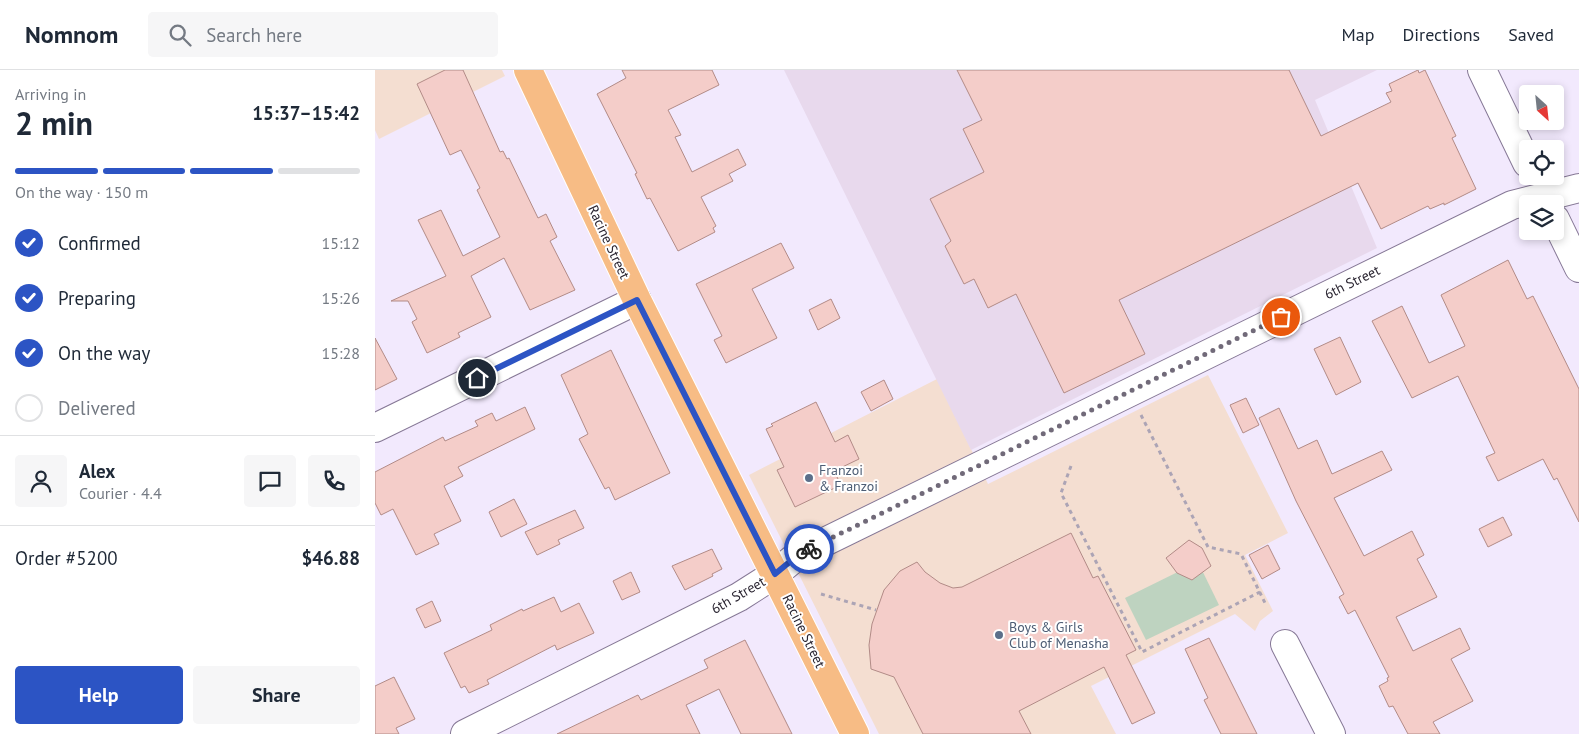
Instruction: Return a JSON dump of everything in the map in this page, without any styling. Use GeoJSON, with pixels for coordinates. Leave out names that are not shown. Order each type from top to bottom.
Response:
{"type":"FeatureCollection","features":[{"type":"Feature","properties":{"kind":"main road","name":"Racine Street"},"geometry":{"type":"LineString","coordinates":[[528,70],[637,300],[855,734]]}},
{"type":"Feature","properties":{"kind":"street"},"geometry":{"type":"LineString","coordinates":[[1482,70],[1519,146]]}},
{"type":"Feature","properties":{"kind":"street","name":"6th Street"},"geometry":{"type":"LineString","coordinates":[[1557,195],[1579,188]]}},
{"type":"Feature","properties":{"kind":"street","name":"6th Street"},"geometry":{"type":"LineString","coordinates":[[465,734],[739,597],[775,574],[798,555],[1379,268],[1512,204],[1519,203]]}},
{"type":"Feature","properties":{"kind":"street"},"geometry":{"type":"LineString","coordinates":[[1564,238],[1579,268]]}},
{"type":"Feature","properties":{"kind":"street"},"geometry":{"type":"LineString","coordinates":[[375,428],[637,300]]}},
{"type":"Feature","properties":{"kind":"street"},"geometry":{"type":"LineString","coordinates":[[1285,644],[1331,734]]}},
{"type":"Feature","properties":{"kind":"path"},"geometry":{"type":"LineString","coordinates":[[1140,413],[1208,547],[1241,554],[1266,605]]}},
{"type":"Feature","properties":{"kind":"path"},"geometry":{"type":"LineString","coordinates":[[1071,466],[1061,492],[1142,652],[1260,592]]}},
{"type":"Feature","properties":{"kind":"path"},"geometry":{"type":"LineString","coordinates":[[821,594],[876,610]]}},
{"type":"Feature","properties":{"kind":"shaded area"},"geometry":{"type":"Polygon","coordinates":[[[375,70],[502,70],[505,76],[379,139],[375,130],[375,70]]]}},
{"type":"Feature","properties":{"kind":"shaded area"},"geometry":{"type":"Polygon","coordinates":[[[784,70],[1377,70],[1315,100],[1377,248],[971,450],[784,70]]]}},
{"type":"Feature","properties":{"kind":"shaded area"},"geometry":{"type":"Polygon","coordinates":[[[1208,375],[1288,533],[1245,555],[1273,611],[1260,621],[1255,631],[1235,614],[1091,686],[1116,734],[879,734],[749,475],[937,379],[988,484],[1208,375]]]}},
{"type":"Feature","properties":{"kind":"green space"},"geometry":{"type":"Polygon","coordinates":[[[1198,562],[1219,605],[1146,640],[1125,598],[1198,562]]]}},
{"type":"Feature","properties":{"kind":"building"},"geometry":{"type":"Polygon","coordinates":[[[445,70],[463,70],[500,152],[503,151],[507,159],[509,158],[538,218],[546,214],[557,237],[550,241],[575,290],[530,310],[504,258],[471,276],[491,317],[458,333],[460,337],[427,353],[412,322],[417,319],[408,301],[391,301],[446,276],[418,220],[441,210],[463,256],[500,237],[477,190],[480,188],[461,150],[450,155],[417,84],[445,70]]]}},
{"type":"Feature","properties":{"kind":"building"},"geometry":{"type":"Polygon","coordinates":[[[622,70],[712,70],[719,85],[668,110],[681,135],[675,137],[692,172],[738,149],[746,165],[729,174],[733,181],[701,197],[716,226],[713,228],[715,232],[678,251],[650,198],[647,199],[635,174],[637,173],[597,94],[626,78],[622,70]]]}},
{"type":"Feature","properties":{"kind":"building"},"geometry":{"type":"Polygon","coordinates":[[[957,70],[1289,70],[1321,136],[1391,102],[1386,93],[1392,91],[1389,84],[1418,70],[1419,73],[1425,70],[1456,136],[1452,138],[1476,189],[1444,205],[1444,203],[1430,209],[1428,206],[1381,229],[1358,183],[1119,300],[1145,354],[1064,393],[1016,294],[988,308],[974,279],[964,284],[945,246],[951,241],[930,199],[984,172],[963,129],[982,120],[957,70]]]}},
{"type":"Feature","properties":{"kind":"building"},"geometry":{"type":"Polygon","coordinates":[[[781,243],[794,268],[752,289],[777,338],[726,363],[714,340],[722,336],[696,284],[781,243]]]}},
{"type":"Feature","properties":{"kind":"building"},"geometry":{"type":"Polygon","coordinates":[[[1508,260],[1527,299],[1533,296],[1579,389],[1579,522],[1557,478],[1554,480],[1543,459],[1498,481],[1486,457],[1495,453],[1458,376],[1412,398],[1372,321],[1402,306],[1429,363],[1465,346],[1441,295],[1508,260]]]}},
{"type":"Feature","properties":{"kind":"building"},"geometry":{"type":"Polygon","coordinates":[[[831,299],[840,318],[818,330],[809,310],[831,299]]]}},
{"type":"Feature","properties":{"kind":"building"},"geometry":{"type":"Polygon","coordinates":[[[1340,337],[1361,382],[1336,395],[1314,349],[1340,337]]]}},
{"type":"Feature","properties":{"kind":"building"},"geometry":{"type":"Polygon","coordinates":[[[375,338],[397,379],[375,390],[375,338]]]}},
{"type":"Feature","properties":{"kind":"building"},"geometry":{"type":"Polygon","coordinates":[[[611,350],[670,473],[615,500],[609,487],[605,489],[579,439],[588,434],[561,375],[611,350]]]}},
{"type":"Feature","properties":{"kind":"building"},"geometry":{"type":"Polygon","coordinates":[[[884,380],[893,399],[871,411],[861,392],[884,380]]]}},
{"type":"Feature","properties":{"kind":"building"},"geometry":{"type":"Polygon","coordinates":[[[1246,398],[1259,425],[1243,433],[1230,405],[1246,398]]]}},
{"type":"Feature","properties":{"kind":"building"},"geometry":{"type":"Polygon","coordinates":[[[816,402],[835,442],[848,435],[859,459],[834,471],[841,485],[795,507],[777,470],[784,467],[766,429],[773,426],[771,424],[816,402]]]}},
{"type":"Feature","properties":{"kind":"building"},"geometry":{"type":"Polygon","coordinates":[[[525,407],[535,429],[458,467],[463,476],[444,486],[461,521],[434,534],[439,544],[416,555],[393,509],[381,515],[375,503],[375,472],[443,437],[445,441],[478,426],[475,421],[492,413],[496,421],[525,407]]]}},
{"type":"Feature","properties":{"kind":"building"},"geometry":{"type":"Polygon","coordinates":[[[1279,408],[1298,449],[1317,440],[1332,474],[1382,451],[1392,470],[1334,498],[1364,556],[1412,531],[1424,555],[1417,559],[1437,597],[1396,617],[1413,651],[1460,628],[1470,649],[1451,659],[1473,701],[1433,722],[1440,734],[1408,734],[1393,706],[1389,707],[1379,686],[1388,681],[1387,678],[1389,677],[1355,610],[1348,614],[1339,597],[1344,594],[1296,501],[1259,418],[1279,408]]]}},
{"type":"Feature","properties":{"kind":"building"},"geometry":{"type":"Polygon","coordinates":[[[514,499],[527,524],[501,537],[489,512],[514,499]]]}},
{"type":"Feature","properties":{"kind":"building"},"geometry":{"type":"Polygon","coordinates":[[[575,510],[584,528],[558,540],[560,544],[537,555],[525,532],[575,510]]]}},
{"type":"Feature","properties":{"kind":"building"},"geometry":{"type":"Polygon","coordinates":[[[1503,517],[1512,535],[1488,547],[1479,529],[1503,517]]]}},
{"type":"Feature","properties":{"kind":"building","name":"Boys & Girls Club of Menasha"},"geometry":{"type":"Polygon","coordinates":[[[1071,533],[1093,578],[1098,576],[1136,650],[1126,655],[1155,713],[1132,724],[1104,667],[1019,711],[1031,734],[923,734],[894,677],[871,669],[869,645],[872,624],[884,590],[900,571],[917,562],[925,572],[940,583],[953,588],[962,587],[1071,533]]]}},
{"type":"Feature","properties":{"kind":"building"},"geometry":{"type":"Polygon","coordinates":[[[1189,540],[1202,548],[1211,566],[1192,580],[1177,573],[1166,558],[1189,540]]]}},
{"type":"Feature","properties":{"kind":"building"},"geometry":{"type":"Polygon","coordinates":[[[1268,545],[1280,569],[1262,579],[1249,555],[1268,545]]]}},
{"type":"Feature","properties":{"kind":"building"},"geometry":{"type":"Polygon","coordinates":[[[712,549],[722,569],[712,574],[713,576],[685,590],[672,566],[712,549]]]}},
{"type":"Feature","properties":{"kind":"building"},"geometry":{"type":"Polygon","coordinates":[[[631,572],[640,592],[622,600],[613,581],[631,572]]]}},
{"type":"Feature","properties":{"kind":"building"},"geometry":{"type":"Polygon","coordinates":[[[554,597],[561,612],[579,603],[594,633],[557,650],[555,645],[487,680],[489,684],[469,693],[465,686],[461,688],[444,653],[492,630],[490,625],[522,609],[523,611],[554,597]]]}},
{"type":"Feature","properties":{"kind":"building"},"geometry":{"type":"Polygon","coordinates":[[[432,601],[441,621],[425,628],[416,609],[432,601]]]}},
{"type":"Feature","properties":{"kind":"building"},"geometry":{"type":"Polygon","coordinates":[[[1209,638],[1257,734],[1221,734],[1204,700],[1208,698],[1185,649],[1209,638]]]}},
{"type":"Feature","properties":{"kind":"building"},"geometry":{"type":"Polygon","coordinates":[[[745,640],[792,734],[741,734],[719,689],[686,705],[700,734],[557,734],[638,695],[641,700],[708,668],[704,660],[745,640]]]}},
{"type":"Feature","properties":{"kind":"building"},"geometry":{"type":"Polygon","coordinates":[[[394,677],[415,719],[396,728],[399,734],[375,734],[375,686],[394,677]]]}},
{"type":"Feature","properties":{"kind":"way so far"},"geometry":{"type":"LineString","coordinates":[[809,549],[1281,317]]}},
{"type":"Feature","properties":{"kind":"place","name":"Franzoi & Franzoi"},"geometry":{"type":"Point","coordinates":[809,478]}},
{"type":"Feature","properties":{"kind":"place","name":"Boys & Girls Club of Menasha"},"geometry":{"type":"Point","coordinates":[999,635]}},
{"type":"Feature","properties":{"kind":"route"},"geometry":{"type":"LineString","coordinates":[[477,378],[637,300],[775,574],[798,555],[809,549]]}}]}
